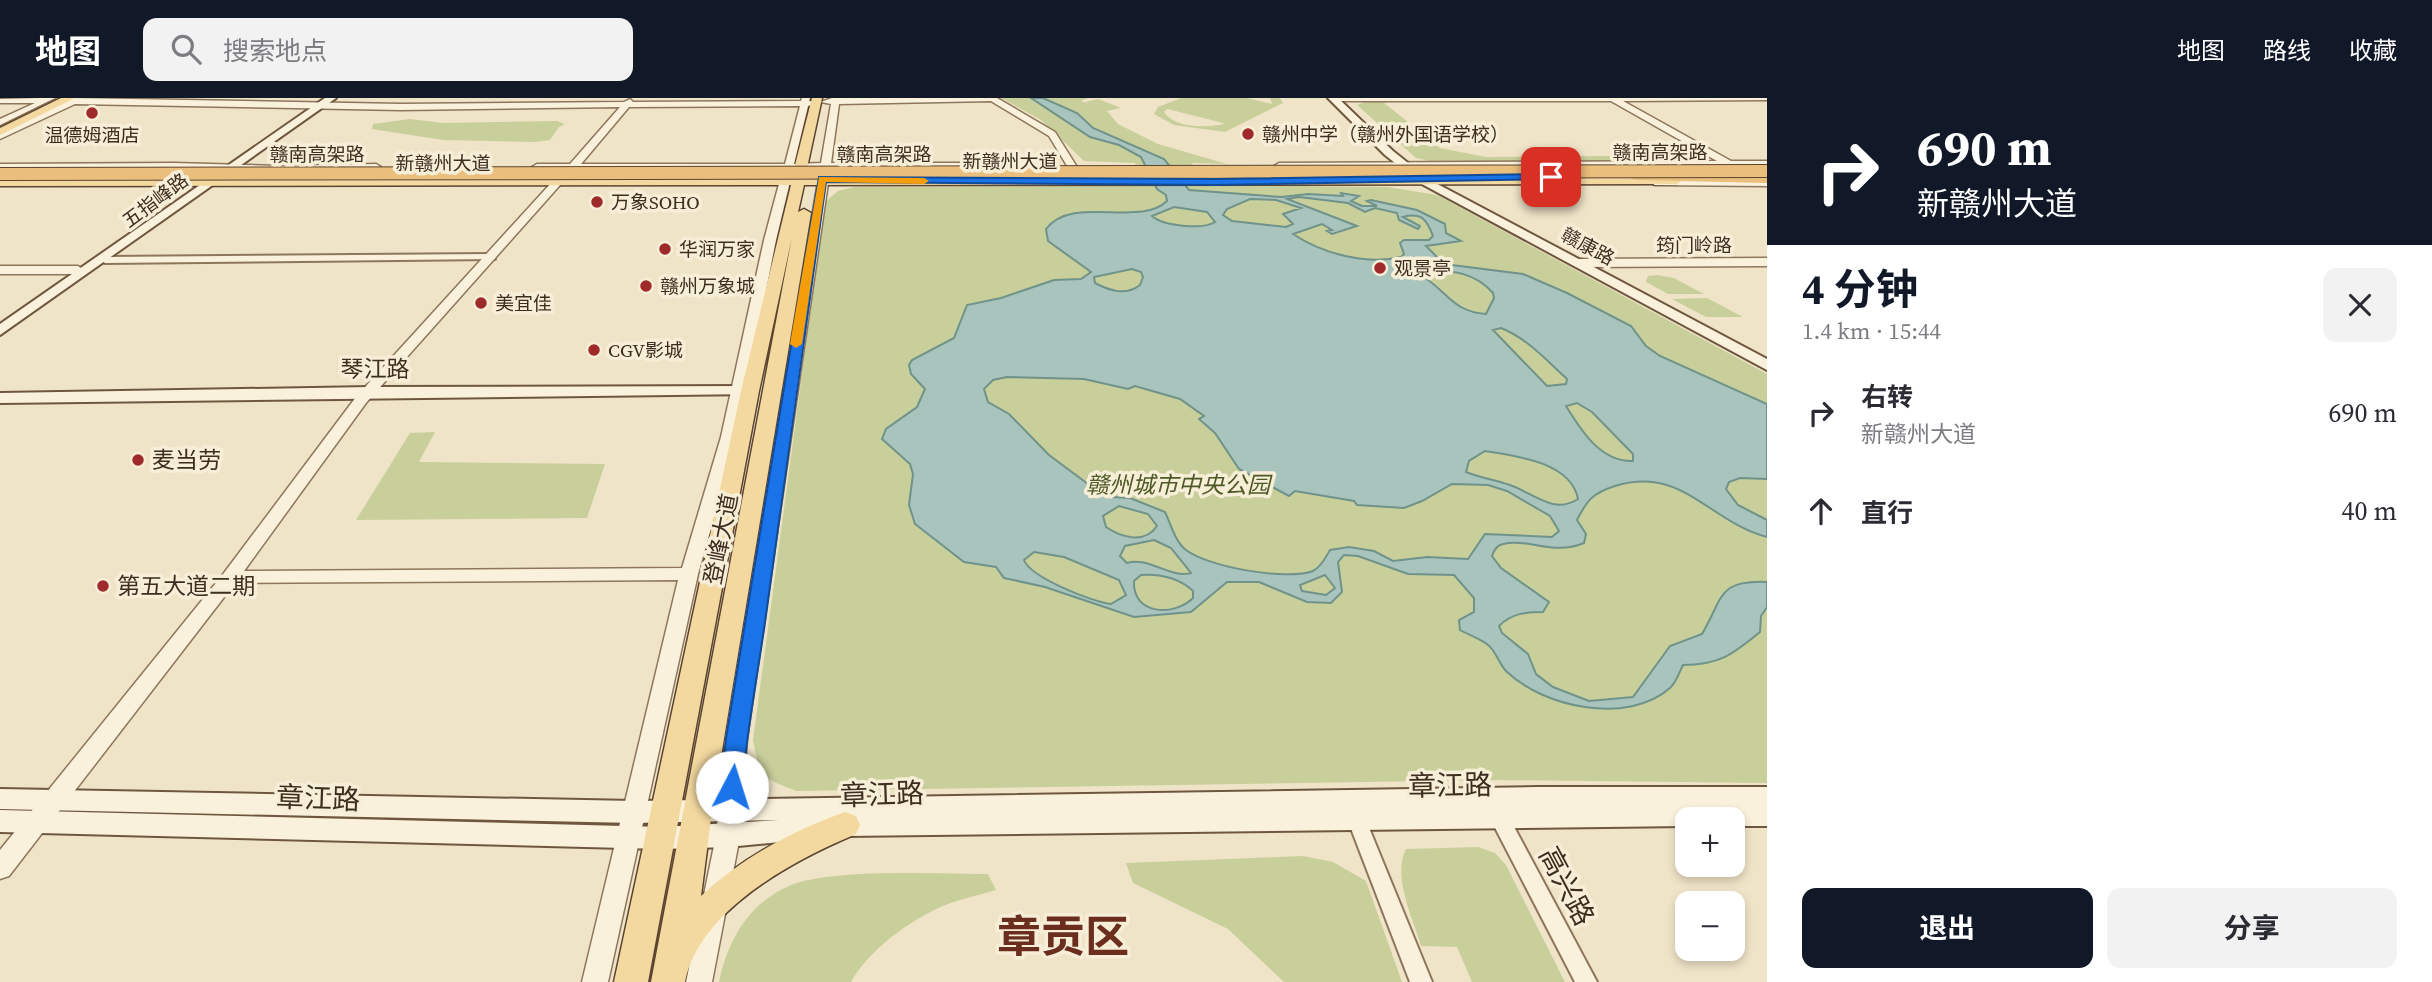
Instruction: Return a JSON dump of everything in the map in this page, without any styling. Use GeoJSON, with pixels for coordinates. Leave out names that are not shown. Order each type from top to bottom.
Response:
{"type":"FeatureCollection","features":[{"type":"Feature","properties":{"kind":"highway"},"geometry":{"type":"LineString","coordinates":[[863,175],[1215,182],[1339,176]]}},
{"type":"Feature","properties":{"kind":"highway","name":"赣南高架路"},"geometry":{"type":"LineString","coordinates":[[0,176],[1766,176]]}},
{"type":"Feature","properties":{"kind":"highway"},"geometry":{"type":"LineString","coordinates":[[0,176],[474,183]]}},
{"type":"Feature","properties":{"kind":"main road"},"geometry":{"type":"LineString","coordinates":[[0,124],[58,98]]}},
{"type":"Feature","properties":{"kind":"main road","name":"五指峰路"},"geometry":{"type":"LineString","coordinates":[[0,322],[319,103],[331,98]]}},
{"type":"Feature","properties":{"kind":"main road"},"geometry":{"type":"LineString","coordinates":[[0,134],[75,99]]}},
{"type":"Feature","properties":{"kind":"main road","name":"赣康路"},"geometry":{"type":"LineString","coordinates":[[1337,99],[1423,175],[1767,365]]}},
{"type":"Feature","properties":{"kind":"main road","name":"登峰大道"},"geometry":{"type":"LineString","coordinates":[[632,982],[680,825],[820,100]]}},
{"type":"Feature","properties":{"kind":"main road","name":"新赣州大道"},"geometry":{"type":"LineString","coordinates":[[0,176],[174,169],[213,176],[474,183],[666,175]]}},
{"type":"Feature","properties":{"kind":"main road","name":"新赣州大道"},"geometry":{"type":"LineString","coordinates":[[0,176],[443,172],[666,175],[1766,176]]}},
{"type":"Feature","properties":{"kind":"main road","name":"登峰大道"},"geometry":{"type":"LineString","coordinates":[[679,977],[689,877],[680,825],[742,395],[805,174]]}},
{"type":"Feature","properties":{"kind":"main road","name":"新赣州大道"},"geometry":{"type":"LineString","coordinates":[[1423,175],[1766,176]]}},
{"type":"Feature","properties":{"kind":"main road","name":"五指峰路"},"geometry":{"type":"LineString","coordinates":[[0,331],[105,260],[213,176]]}},
{"type":"Feature","properties":{"kind":"main road","name":"赣康路"},"geometry":{"type":"LineString","coordinates":[[1585,263],[1767,355]]}},
{"type":"Feature","properties":{"kind":"main road","name":"琴江路"},"geometry":{"type":"LineString","coordinates":[[0,398],[742,395]]}},
{"type":"Feature","properties":{"kind":"main road","name":"琴江路"},"geometry":{"type":"LineString","coordinates":[[0,406],[365,396]]}},
{"type":"Feature","properties":{"kind":"main road","name":"章江路"},"geometry":{"type":"LineString","coordinates":[[0,821],[629,838],[680,825],[1539,797],[1767,797]]}},
{"type":"Feature","properties":{"kind":"main road","name":"章江路"},"geometry":{"type":"LineString","coordinates":[[0,799],[635,813],[680,825]]}},
{"type":"Feature","properties":{"kind":"main road","name":"章江路"},"geometry":{"type":"LineString","coordinates":[[729,824],[1767,815]]}},
{"type":"Feature","properties":{"kind":"main road"},"geometry":{"type":"LineString","coordinates":[[679,977],[694,928],[715,904],[759,868],[791,849],[845,825]]}},
{"type":"Feature","properties":{"kind":"street"},"geometry":{"type":"LineString","coordinates":[[75,99],[319,103],[991,98],[1052,134],[1072,167]]}},
{"type":"Feature","properties":{"kind":"street"},"geometry":{"type":"LineString","coordinates":[[1613,98],[1729,164],[1766,176]]}},
{"type":"Feature","properties":{"kind":"street"},"geometry":{"type":"LineString","coordinates":[[1337,99],[1767,98]]}},
{"type":"Feature","properties":{"kind":"street"},"geometry":{"type":"LineString","coordinates":[[0,124],[48,99]]}},
{"type":"Feature","properties":{"kind":"street"},"geometry":{"type":"LineString","coordinates":[[0,101],[48,99]]}},
{"type":"Feature","properties":{"kind":"street"},"geometry":{"type":"LineString","coordinates":[[573,167],[629,102]]}},
{"type":"Feature","properties":{"kind":"street"},"geometry":{"type":"LineString","coordinates":[[1210,175],[1423,175],[1729,164]]}},
{"type":"Feature","properties":{"kind":"street"},"geometry":{"type":"LineString","coordinates":[[0,176],[150,185],[291,167],[625,166],[805,174],[1108,176]]}},
{"type":"Feature","properties":{"kind":"street"},"geometry":{"type":"LineString","coordinates":[[625,166],[666,175]]}},
{"type":"Feature","properties":{"kind":"street"},"geometry":{"type":"LineString","coordinates":[[213,176],[275,185],[556,184],[1072,167],[1108,176]]}},
{"type":"Feature","properties":{"kind":"street"},"geometry":{"type":"LineString","coordinates":[[443,172],[487,168]]}},
{"type":"Feature","properties":{"kind":"street"},"geometry":{"type":"LineString","coordinates":[[715,904],[729,824],[736,738],[758,611],[786,403],[805,174]]}},
{"type":"Feature","properties":{"kind":"street"},"geometry":{"type":"LineString","coordinates":[[624,183],[666,175]]}},
{"type":"Feature","properties":{"kind":"street"},"geometry":{"type":"LineString","coordinates":[[0,868],[34,821],[230,577],[365,396],[556,184]]}},
{"type":"Feature","properties":{"kind":"street"},"geometry":{"type":"LineString","coordinates":[[105,260],[492,257]]}},
{"type":"Feature","properties":{"kind":"street","name":"筠门岭路"},"geometry":{"type":"LineString","coordinates":[[1585,263],[1767,262]]}},
{"type":"Feature","properties":{"kind":"street"},"geometry":{"type":"LineString","coordinates":[[0,270],[78,270]]}},
{"type":"Feature","properties":{"kind":"street"},"geometry":{"type":"LineString","coordinates":[[595,982],[690,574],[742,395]]}},
{"type":"Feature","properties":{"kind":"street"},"geometry":{"type":"LineString","coordinates":[[230,577],[690,574]]}},
{"type":"Feature","properties":{"kind":"street","name":"高兴路"},"geometry":{"type":"LineString","coordinates":[[1498,816],[1586,982]]}},
{"type":"Feature","properties":{"kind":"street"},"geometry":{"type":"LineString","coordinates":[[1356,818],[1421,982]]}},
{"type":"Feature","properties":{"kind":"green space","name":"赣州城市中央公园"},"geometry":{"type":"Polygon","coordinates":[[[1001,98],[1088,98],[1081,101],[1089,104],[1085,102],[1098,99],[1121,108],[1107,111],[1118,124],[1158,144],[1227,164],[1192,163],[1204,185],[1388,187],[1437,195],[1767,374],[1767,783],[1491,780],[796,791],[769,779],[761,769],[753,740],[825,202],[838,191],[854,187],[1142,186],[1135,163],[1084,161],[1041,120],[1001,98]]]}},
{"type":"Feature","properties":{"kind":"green space"},"geometry":{"type":"Polygon","coordinates":[[[1181,98],[1247,98],[1272,104],[1270,98],[1280,98],[1283,103],[1225,132],[1174,125],[1154,114],[1158,107],[1181,98]],[[1167,109],[1164,112],[1175,121],[1191,126],[1223,123],[1167,109]]]}},
{"type":"Feature","properties":{"kind":"green space"},"geometry":{"type":"Polygon","coordinates":[[[1383,102],[1440,148],[1486,157],[1702,155],[1696,162],[1438,163],[1416,158],[1357,105],[1383,102]]]}},
{"type":"Feature","properties":{"kind":"green space"},"geometry":{"type":"Polygon","coordinates":[[[410,119],[443,123],[557,121],[565,124],[559,127],[550,140],[535,142],[443,140],[372,129],[373,124],[410,119]]]}},
{"type":"Feature","properties":{"kind":"green space"},"geometry":{"type":"Polygon","coordinates":[[[1648,276],[1674,278],[1704,294],[1668,294],[1646,282],[1648,276]]]}},
{"type":"Feature","properties":{"kind":"green space"},"geometry":{"type":"Polygon","coordinates":[[[1707,298],[1743,317],[1706,317],[1672,299],[1707,298]]]}},
{"type":"Feature","properties":{"kind":"green space"},"geometry":{"type":"Polygon","coordinates":[[[435,432],[419,462],[605,464],[587,518],[356,520],[410,433],[435,432]]]}},
{"type":"Feature","properties":{"kind":"green space"},"geometry":{"type":"Polygon","coordinates":[[[1478,847],[1495,853],[1506,865],[1565,982],[1472,982],[1457,947],[1421,946],[1402,885],[1402,860],[1406,849],[1478,847]]]}},
{"type":"Feature","properties":{"kind":"green space"},"geometry":{"type":"Polygon","coordinates":[[[1303,856],[1333,862],[1366,881],[1402,982],[1284,982],[1228,929],[1133,883],[1126,863],[1303,856]]]}},
{"type":"Feature","properties":{"kind":"green space"},"geometry":{"type":"Polygon","coordinates":[[[857,874],[988,874],[996,890],[949,904],[917,919],[879,948],[851,982],[719,982],[728,952],[742,925],[762,903],[789,886],[807,880],[857,874]]]}},
{"type":"Feature","properties":{"kind":"water"},"geometry":{"type":"Polygon","coordinates":[[[1031,98],[1043,98],[1077,113],[1093,128],[1164,159],[1189,190],[1281,197],[1308,194],[1343,196],[1341,193],[1359,196],[1351,201],[1362,206],[1377,206],[1367,201],[1371,200],[1417,210],[1445,224],[1446,233],[1461,241],[1426,246],[1444,264],[1523,274],[1567,293],[1631,326],[1646,346],[1660,356],[1767,404],[1767,479],[1740,478],[1729,482],[1726,489],[1738,505],[1767,520],[1767,537],[1728,520],[1677,489],[1659,483],[1638,482],[1607,489],[1588,502],[1577,520],[1586,534],[1584,543],[1562,548],[1522,543],[1503,544],[1496,548],[1492,556],[1501,568],[1549,602],[1543,612],[1525,613],[1509,618],[1499,626],[1502,633],[1528,654],[1536,674],[1553,687],[1589,701],[1633,697],[1670,646],[1702,634],[1724,593],[1739,584],[1767,582],[1767,607],[1761,616],[1760,632],[1716,661],[1683,665],[1672,686],[1652,699],[1632,706],[1610,709],[1586,707],[1564,702],[1522,684],[1506,671],[1488,645],[1460,630],[1459,620],[1474,612],[1474,598],[1454,575],[1408,574],[1358,556],[1344,555],[1338,562],[1342,592],[1331,603],[1307,602],[1259,582],[1227,582],[1191,612],[1134,617],[1045,587],[1004,578],[996,567],[964,562],[915,524],[909,505],[913,474],[910,464],[882,439],[886,429],[917,407],[925,389],[911,374],[909,365],[912,360],[954,338],[967,305],[1001,298],[1054,280],[1081,279],[1091,272],[1048,241],[1046,229],[1058,219],[1072,214],[1140,212],[1155,209],[1167,201],[1166,195],[1157,189],[1141,157],[1119,145],[1090,137],[1031,98]],[[1299,197],[1287,199],[1357,226],[1332,234],[1327,231],[1332,230],[1322,224],[1293,234],[1331,252],[1374,260],[1401,257],[1404,254],[1400,243],[1404,240],[1429,240],[1433,236],[1426,222],[1419,217],[1403,217],[1420,226],[1418,229],[1399,220],[1397,213],[1375,208],[1365,212],[1348,203],[1299,197]],[[1250,199],[1227,209],[1223,215],[1232,221],[1286,227],[1293,224],[1283,214],[1301,208],[1276,200],[1250,199]],[[1174,207],[1152,216],[1165,222],[1201,226],[1215,222],[1207,212],[1174,207]],[[1132,269],[1094,277],[1095,283],[1112,290],[1129,290],[1140,285],[1143,277],[1141,272],[1132,269]],[[1420,269],[1419,274],[1465,309],[1486,314],[1494,298],[1493,293],[1485,285],[1468,276],[1450,271],[1420,269]],[[1501,328],[1493,330],[1547,386],[1566,384],[1567,379],[1528,344],[1501,328]],[[1007,377],[993,380],[984,389],[988,402],[1009,414],[1049,455],[1088,484],[1112,497],[1130,498],[1165,512],[1182,547],[1211,562],[1229,567],[1267,573],[1301,574],[1316,569],[1330,550],[1349,547],[1374,551],[1393,561],[1427,557],[1468,559],[1485,534],[1552,537],[1559,531],[1550,516],[1507,491],[1488,485],[1452,484],[1404,508],[1357,505],[1354,501],[1295,491],[1289,496],[1239,469],[1215,433],[1199,419],[1204,416],[1180,399],[1135,386],[1128,389],[1084,379],[1007,377]],[[1577,403],[1566,406],[1579,426],[1602,451],[1622,460],[1633,461],[1633,454],[1592,412],[1577,403]],[[1485,451],[1469,461],[1466,472],[1510,485],[1552,504],[1560,505],[1578,499],[1565,477],[1540,463],[1485,451]],[[1119,506],[1103,516],[1106,527],[1112,531],[1140,537],[1152,532],[1157,526],[1148,514],[1119,506]],[[1154,540],[1125,546],[1120,556],[1127,563],[1143,562],[1175,573],[1191,573],[1171,548],[1154,540]],[[1034,552],[1024,560],[1037,574],[1063,588],[1102,602],[1111,604],[1126,595],[1119,580],[1064,557],[1034,552]],[[1141,575],[1134,581],[1135,592],[1147,606],[1165,610],[1185,604],[1193,598],[1193,591],[1169,578],[1141,575]],[[1325,575],[1300,585],[1302,591],[1326,595],[1335,588],[1325,575]]]}},
{"type":"Feature","properties":{"kind":"slow traffic"},"geometry":{"type":"LineString","coordinates":[[796,344],[822,179],[924,181]]}},
{"type":"Feature","properties":{"kind":"place","name":"温德姆酒店"},"geometry":{"type":"Point","coordinates":[92,113]}},
{"type":"Feature","properties":{"kind":"place","name":"赣州中学（赣州外国语学校）"},"geometry":{"type":"Point","coordinates":[1248,134]}},
{"type":"Feature","properties":{"kind":"place","name":"万象SOHO"},"geometry":{"type":"Point","coordinates":[597,202]}},
{"type":"Feature","properties":{"kind":"place","name":"华润万家"},"geometry":{"type":"Point","coordinates":[665,249]}},
{"type":"Feature","properties":{"kind":"place","name":"观景亭"},"geometry":{"type":"Point","coordinates":[1380,268]}},
{"type":"Feature","properties":{"kind":"place","name":"赣州万象城"},"geometry":{"type":"Point","coordinates":[646,286]}},
{"type":"Feature","properties":{"kind":"place","name":"美宜佳"},"geometry":{"type":"Point","coordinates":[481,303]}},
{"type":"Feature","properties":{"kind":"place","name":"CGV影城"},"geometry":{"type":"Point","coordinates":[594,350]}},
{"type":"Feature","properties":{"kind":"place","name":"麦当劳"},"geometry":{"type":"Point","coordinates":[138,460]}},
{"type":"Feature","properties":{"kind":"place","name":"第五大道二期"},"geometry":{"type":"Point","coordinates":[103,586]}},
{"type":"Feature","properties":{"kind":"district","name":"章贡区"},"geometry":{"type":"Point","coordinates":[1063,936]}},
{"type":"Feature","properties":{"kind":"route"},"geometry":{"type":"LineString","coordinates":[[732,787],[736,738],[758,611],[786,403],[819,211],[822,179],[1215,182],[1340,178],[1551,177]]}}]}
